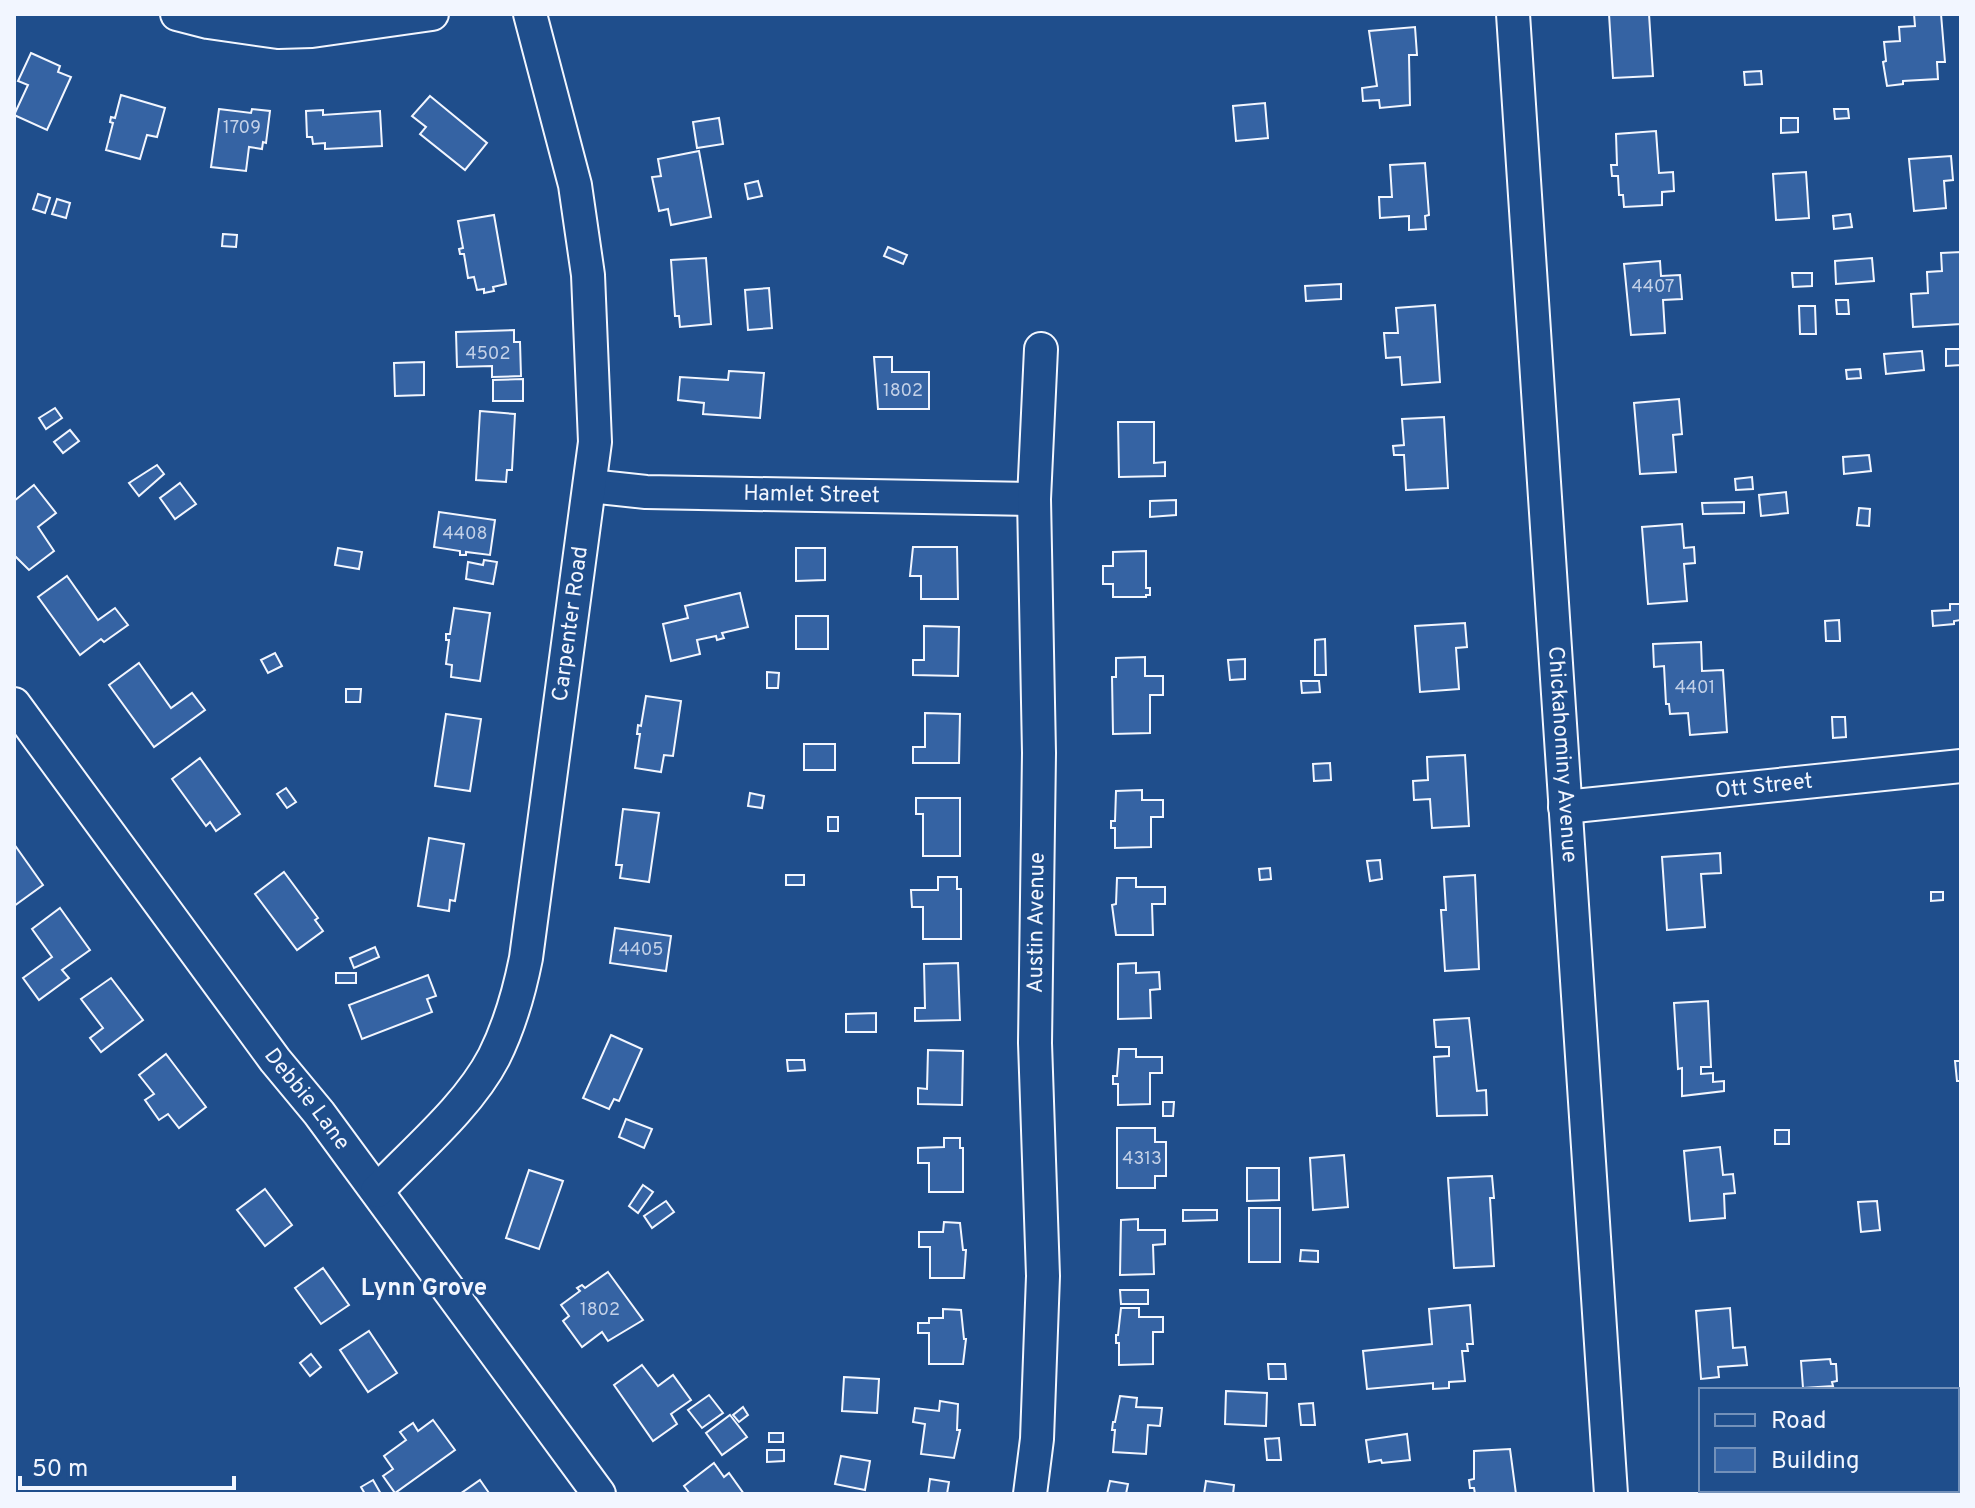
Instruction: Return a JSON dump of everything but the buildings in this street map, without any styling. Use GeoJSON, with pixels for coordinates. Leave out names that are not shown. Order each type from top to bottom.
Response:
{"type":"FeatureCollection","features":[{"type":"Feature","properties":{"kind":"street"},"geometry":{"type":"LineString","coordinates":[[177,14],[208,22],[278,32],[312,31],[432,14]]}},
{"type":"Feature","properties":{"kind":"street","name":"Carpenter Road"},"geometry":{"type":"LineString","coordinates":[[377,1191],[460,1105],[493,1059],[516,1006],[526,958],[590,486],[595,442],[588,275],[575,185],[530,14]]}},
{"type":"Feature","properties":{"kind":"street","name":"Chickahominy Avenue"},"geometry":{"type":"LineString","coordinates":[[1513,14],[1611,1494]]}},
{"type":"Feature","properties":{"kind":"street","name":"Austin Avenue"},"geometry":{"type":"LineString","coordinates":[[1030,1494],[1037,1439],[1043,1276],[1035,1043],[1039,753],[1034,499],[1041,349]]}},
{"type":"Feature","properties":{"kind":"street","name":"Hamlet Street"},"geometry":{"type":"LineString","coordinates":[[590,486],[646,492],[1034,499]]}},
{"type":"Feature","properties":{"kind":"street","name":"Debbie Lane"},"geometry":{"type":"LineString","coordinates":[[14,704],[599,1494]]}},
{"type":"Feature","properties":{"kind":"street","name":"Ott Street"},"geometry":{"type":"LineString","coordinates":[[1565,807],[1961,766]]}},
{"type":"Feature","properties":{"kind":"district","name":"Lynn Grove"},"geometry":{"type":"Point","coordinates":[424,1289]}}]}
